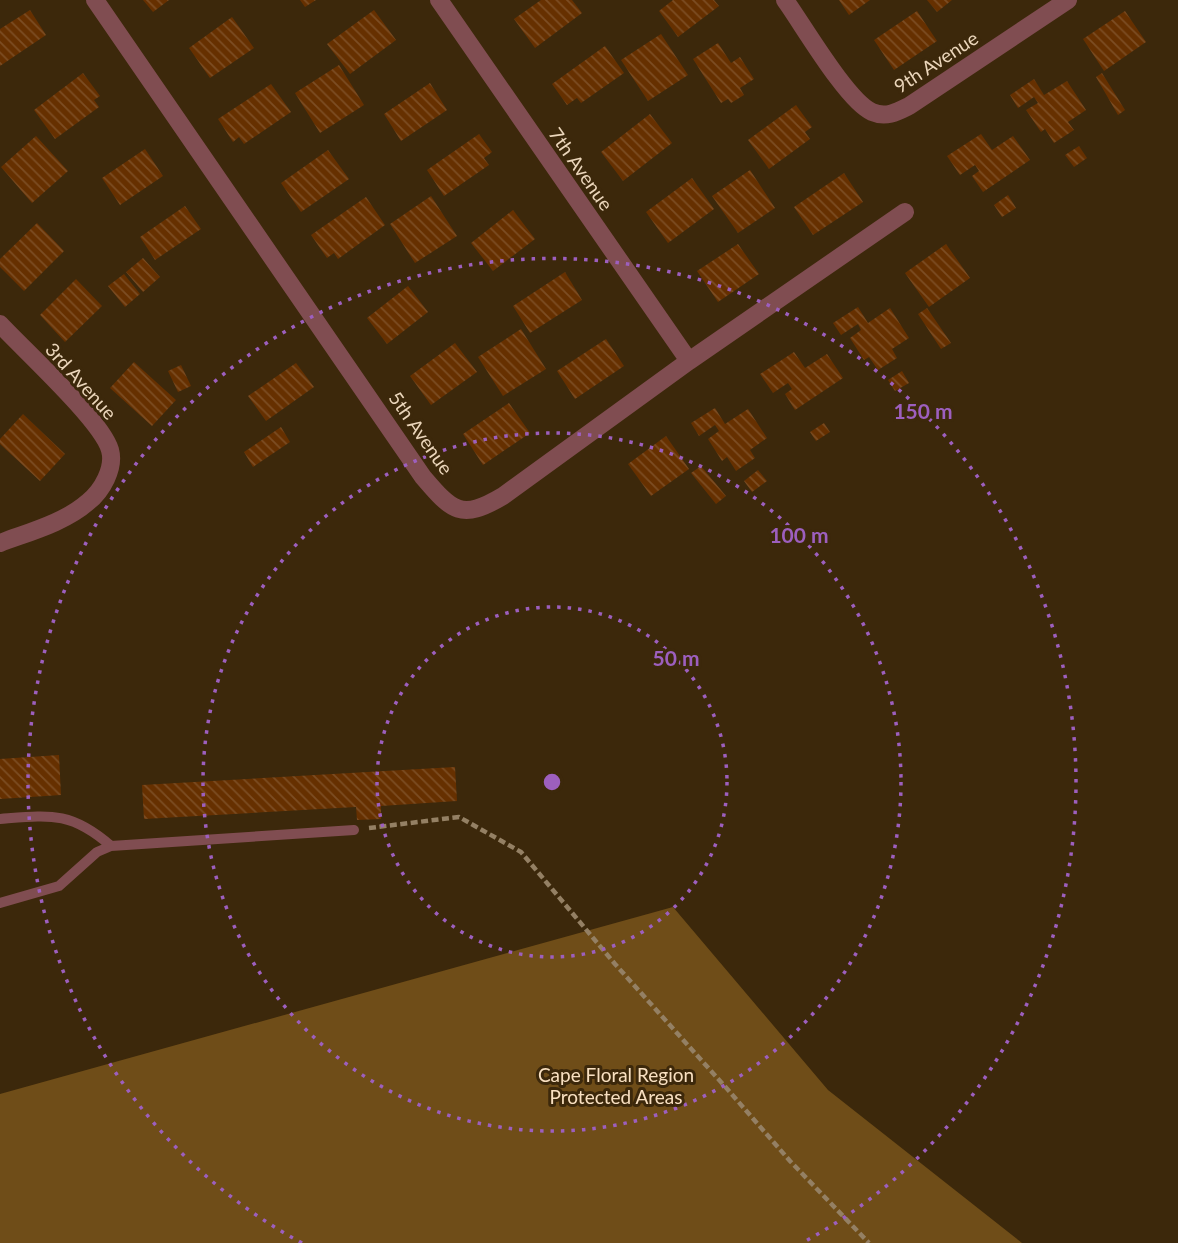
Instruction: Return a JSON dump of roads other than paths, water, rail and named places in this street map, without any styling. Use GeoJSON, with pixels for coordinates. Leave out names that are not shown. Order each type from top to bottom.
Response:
{"type":"FeatureCollection","features":[{"type":"Feature","properties":{"kind":"street","name":"5th Avenue"},"geometry":{"type":"LineString","coordinates":[[95,0],[423,477],[453,506],[461,510],[475,510],[503,496],[689,361],[905,212]]}},
{"type":"Feature","properties":{"kind":"street","name":"7th Avenue"},"geometry":{"type":"LineString","coordinates":[[439,0],[689,361]]}},
{"type":"Feature","properties":{"kind":"street","name":"9th Avenue"},"geometry":{"type":"LineString","coordinates":[[785,0],[846,88],[871,111],[887,115],[909,106],[1068,0]]}},
{"type":"Feature","properties":{"kind":"street","name":"3rd Avenue"},"geometry":{"type":"LineString","coordinates":[[0,324],[100,429],[111,452],[108,475],[98,492],[79,509],[66,517],[0,543]]}},
{"type":"Feature","properties":{"kind":"lane"},"geometry":{"type":"LineString","coordinates":[[0,819],[60,817],[82,825],[111,846]]}},
{"type":"Feature","properties":{"kind":"lane"},"geometry":{"type":"LineString","coordinates":[[0,903],[60,886],[97,852],[111,846],[354,830]]}},
{"type":"Feature","properties":{"kind":"park label","name":"Cape Floral Region Protected Areas"},"geometry":{"type":"Point","coordinates":[616,1086]}}]}
